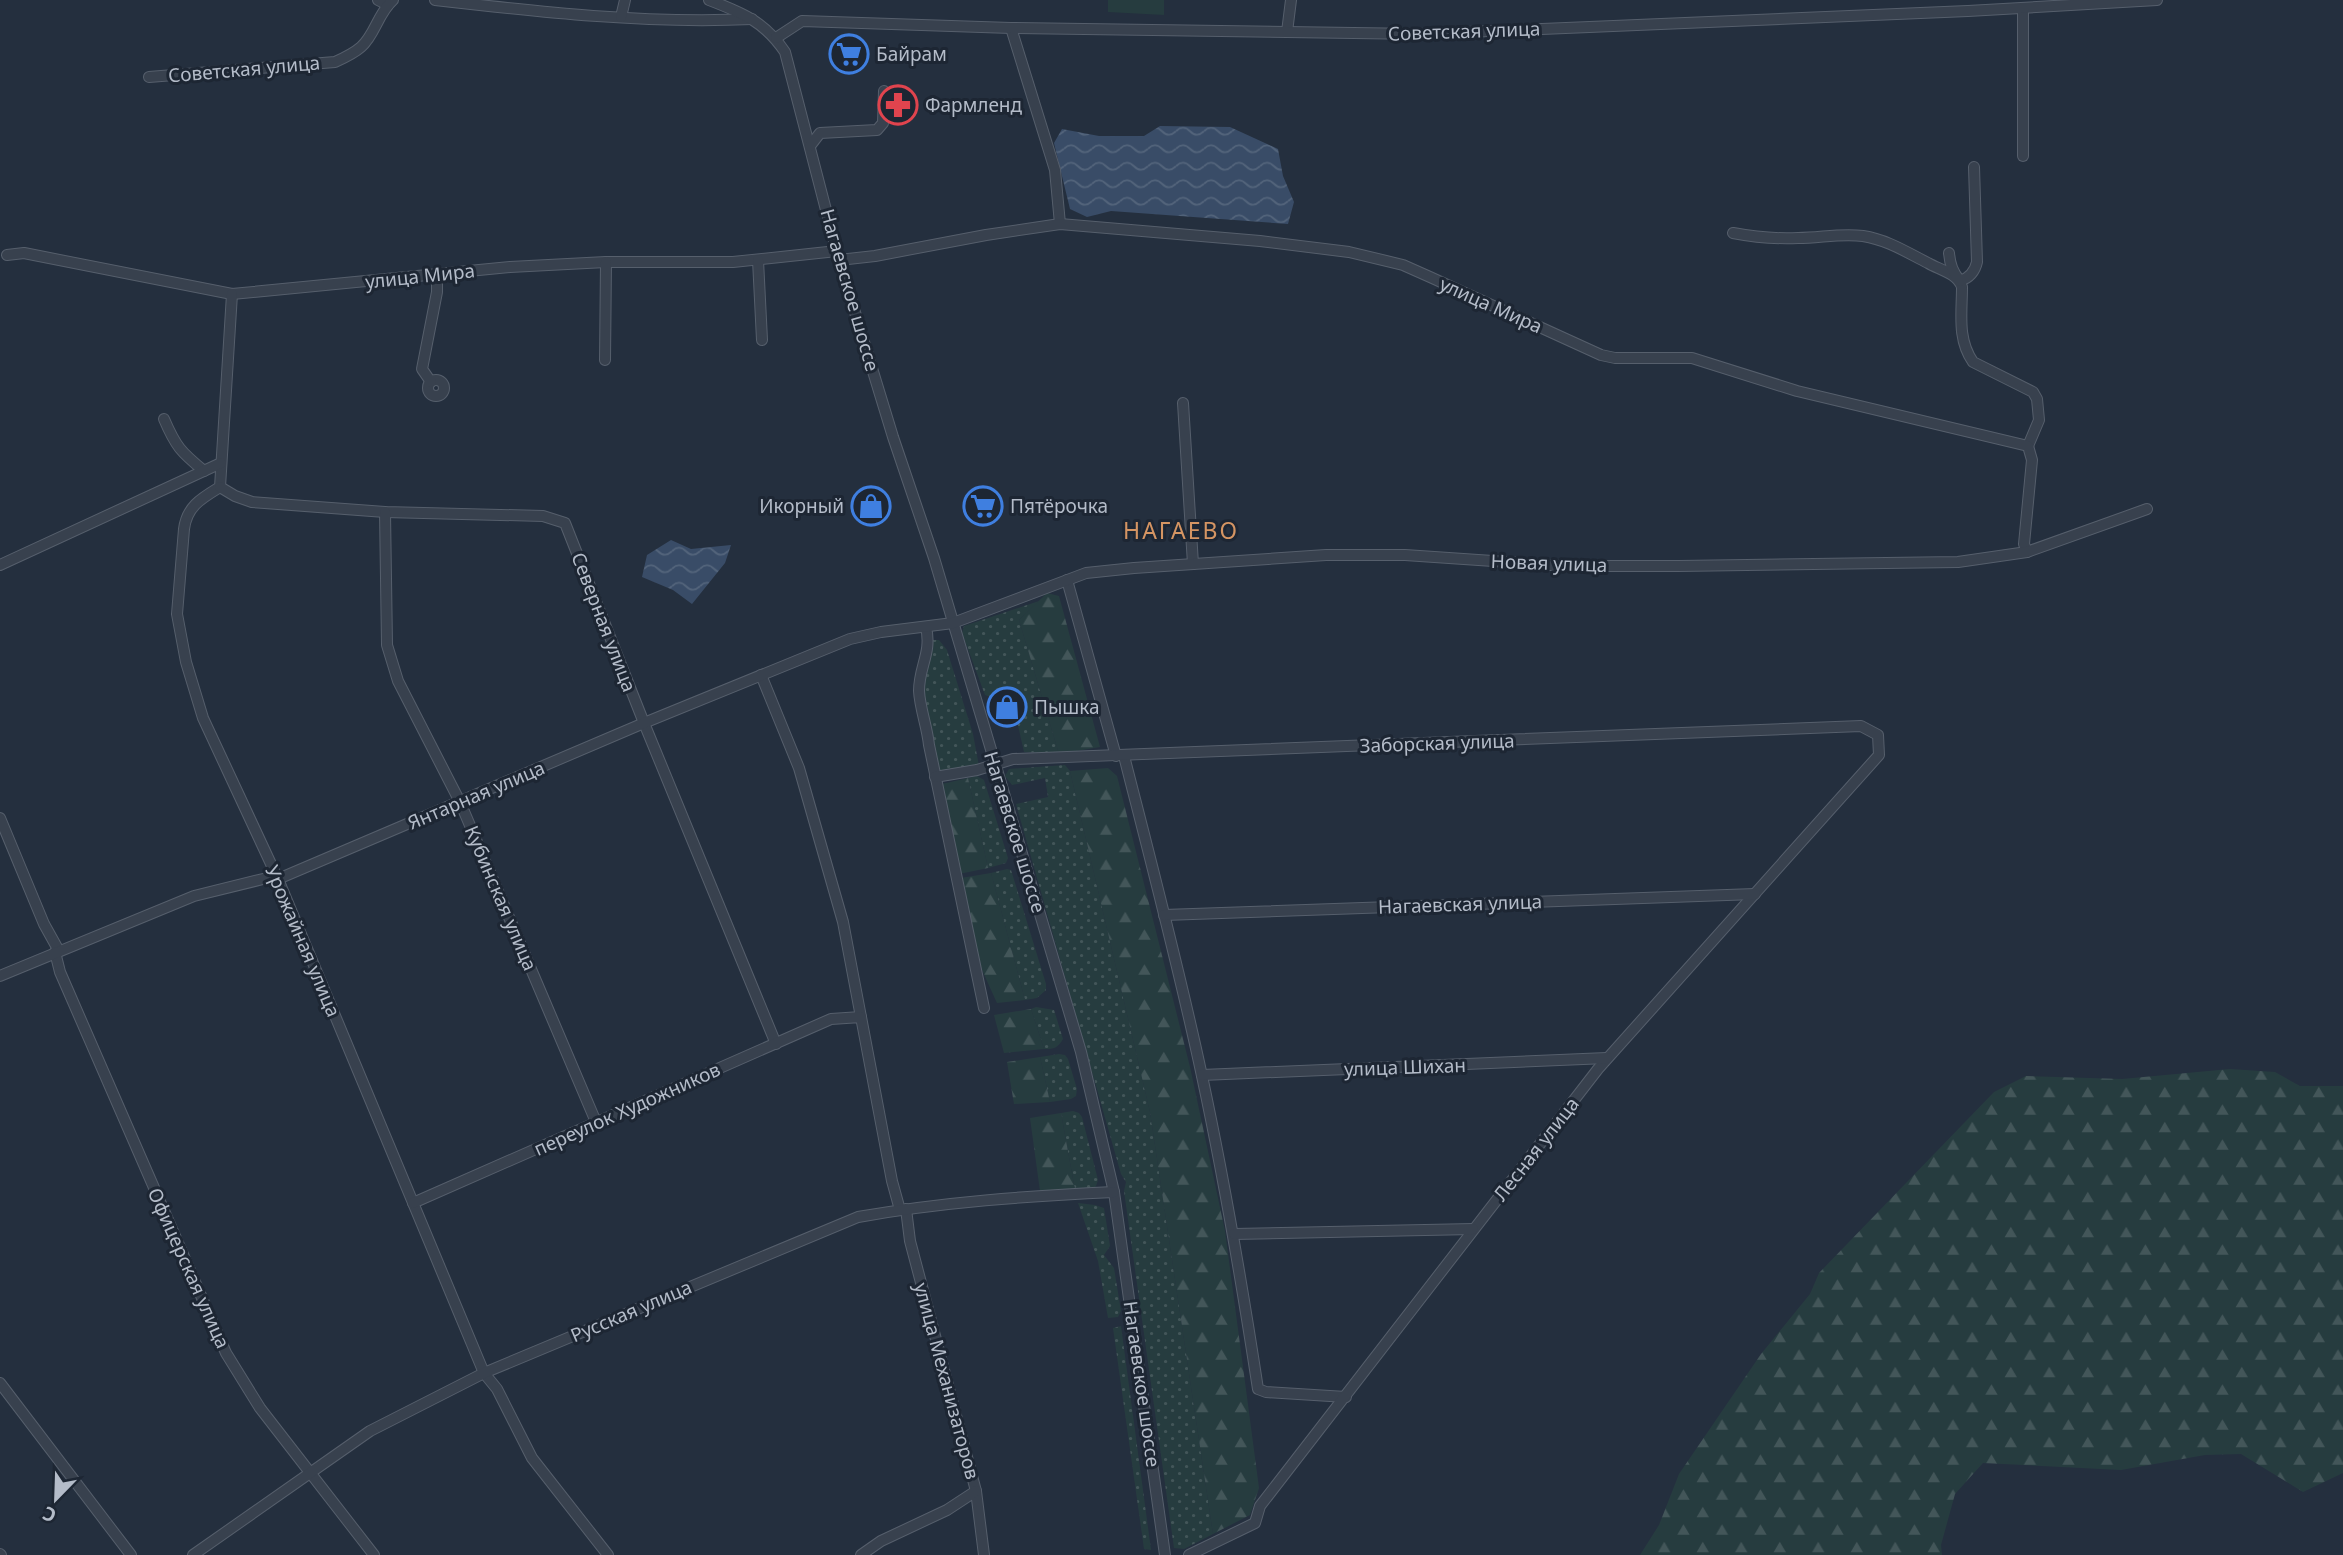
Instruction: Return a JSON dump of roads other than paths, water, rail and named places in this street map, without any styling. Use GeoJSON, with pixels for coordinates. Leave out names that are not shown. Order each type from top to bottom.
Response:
{"type":"FeatureCollection","features":[{"type":"Feature","properties":{"kind":"street"},"geometry":{"type":"LineString","coordinates":[[435,0],[564,15],[753,19]]}},
{"type":"Feature","properties":{"kind":"street"},"geometry":{"type":"LineString","coordinates":[[621,17],[625,0]]}},
{"type":"Feature","properties":{"kind":"street","name":"Нагаевское шоссе"},"geometry":{"type":"LineString","coordinates":[[709,0],[753,19],[776,38],[785,52],[838,256],[996,765],[1080,1052],[1114,1192],[1166,1555]]}},
{"type":"Feature","properties":{"kind":"street"},"geometry":{"type":"LineString","coordinates":[[1287,32],[1291,0]]}},
{"type":"Feature","properties":{"kind":"street","name":"Советская улица"},"geometry":{"type":"LineString","coordinates":[[776,38],[802,20],[1011,28],[1420,34],[1969,5],[2023,8],[2157,0]]}},
{"type":"Feature","properties":{"kind":"street","name":"Советская улица"},"geometry":{"type":"LineString","coordinates":[[149,76],[335,61],[363,46],[386,2]]}},
{"type":"Feature","properties":{"kind":"street"},"geometry":{"type":"LineString","coordinates":[[2023,8],[2024,156]]}},
{"type":"Feature","properties":{"kind":"street"},"geometry":{"type":"LineString","coordinates":[[1011,28],[1055,170],[1060,224]]}},
{"type":"Feature","properties":{"kind":"street"},"geometry":{"type":"LineString","coordinates":[[810,146],[820,133],[877,130],[883,123],[884,91]]}},
{"type":"Feature","properties":{"kind":"street"},"geometry":{"type":"LineString","coordinates":[[1960,281],[1971,274],[1977,262],[1974,167]]}},
{"type":"Feature","properties":{"kind":"street","name":"улица Мира"},"geometry":{"type":"LineString","coordinates":[[7,255],[24,253],[232,294],[510,267],[606,262],[733,262],[875,256],[1060,224],[1261,241],[1360,255],[1403,265],[1601,355],[1615,358],[1692,358],[1797,391],[2028,446]]}},
{"type":"Feature","properties":{"kind":"street"},"geometry":{"type":"LineString","coordinates":[[1733,233],[1752,237],[1798,239],[1836,235],[1862,236],[1895,244],[1960,281]]}},
{"type":"Feature","properties":{"kind":"street"},"geometry":{"type":"LineString","coordinates":[[1949,253],[1950,265],[1962,287],[1962,335],[1969,356],[1973,362],[2022,385],[2033,392],[2037,399],[2039,420],[2028,446],[2032,460],[2024,544],[2027,552]]}},
{"type":"Feature","properties":{"kind":"street"},"geometry":{"type":"LineString","coordinates":[[758,260],[762,340]]}},
{"type":"Feature","properties":{"kind":"street"},"geometry":{"type":"LineString","coordinates":[[605,360],[606,262]]}},
{"type":"Feature","properties":{"kind":"street"},"geometry":{"type":"LineString","coordinates":[[431,382],[422,369],[438,275]]}},
{"type":"Feature","properties":{"kind":"street"},"geometry":{"type":"LineString","coordinates":[[220,487],[232,294]]}},
{"type":"Feature","properties":{"kind":"street"},"geometry":{"type":"LineString","coordinates":[[1183,403],[1193,564]]}},
{"type":"Feature","properties":{"kind":"street"},"geometry":{"type":"LineString","coordinates":[[164,419],[175,445],[204,471]]}},
{"type":"Feature","properties":{"kind":"street"},"geometry":{"type":"LineString","coordinates":[[0,565],[221,463]]}},
{"type":"Feature","properties":{"kind":"street","name":"Северная улица"},"geometry":{"type":"LineString","coordinates":[[220,487],[253,502],[385,512],[542,516],[565,523],[776,1044]]}},
{"type":"Feature","properties":{"kind":"street","name":"Урожайная улица"},"geometry":{"type":"LineString","coordinates":[[220,487],[194,504],[186,515],[177,614],[186,662],[203,718],[278,879],[484,1373],[497,1389],[532,1458],[608,1555]]}},
{"type":"Feature","properties":{"kind":"street","name":"Новая улица"},"geometry":{"type":"LineString","coordinates":[[953,624],[1086,573],[1326,555],[1405,555],[1566,566],[1958,562],[2027,552],[2147,509]]}},
{"type":"Feature","properties":{"kind":"street","name":"Кубинская улица"},"geometry":{"type":"LineString","coordinates":[[385,512],[387,645],[398,681],[460,802],[596,1122]]}},
{"type":"Feature","properties":{"kind":"street"},"geometry":{"type":"LineString","coordinates":[[1068,580],[1164,915],[1202,1076],[1234,1234],[1258,1389],[1266,1392],[1346,1397]]}},
{"type":"Feature","properties":{"kind":"street","name":"Янтарная улица"},"geometry":{"type":"LineString","coordinates":[[0,976],[194,896],[262,879],[278,879],[644,723],[850,639],[881,632],[953,624]]}},
{"type":"Feature","properties":{"kind":"street"},"geometry":{"type":"LineString","coordinates":[[926,627],[929,641],[919,690],[984,1009]]}},
{"type":"Feature","properties":{"kind":"street","name":"улица Механизаторов"},"geometry":{"type":"LineString","coordinates":[[761,675],[799,768],[843,922],[892,1181],[903,1209],[976,1491],[984,1555]]}},
{"type":"Feature","properties":{"kind":"street","name":"Заборская улица"},"geometry":{"type":"LineString","coordinates":[[935,777],[1013,759],[1861,726],[1878,735]]}},
{"type":"Feature","properties":{"kind":"street","name":"Лесная улица"},"geometry":{"type":"LineString","coordinates":[[1189,1555],[1255,1522],[1260,1506],[1608,1058],[1879,755],[1878,735]]}},
{"type":"Feature","properties":{"kind":"street","name":"Офицерская улица"},"geometry":{"type":"LineString","coordinates":[[0,818],[57,952],[60,972],[226,1353],[260,1408],[374,1555]]}},
{"type":"Feature","properties":{"kind":"street","name":"Нагаевская улица"},"geometry":{"type":"LineString","coordinates":[[1164,915],[1755,894]]}},
{"type":"Feature","properties":{"kind":"street","name":"переулок Художников"},"geometry":{"type":"LineString","coordinates":[[412,1203],[831,1019],[861,1017]]}},
{"type":"Feature","properties":{"kind":"street","name":"улица Шихан"},"geometry":{"type":"LineString","coordinates":[[1202,1076],[1608,1058]]}},
{"type":"Feature","properties":{"kind":"street","name":"Русская улица"},"geometry":{"type":"LineString","coordinates":[[193,1555],[370,1431],[484,1373],[858,1217],[903,1209],[1114,1192]]}},
{"type":"Feature","properties":{"kind":"street"},"geometry":{"type":"LineString","coordinates":[[1234,1234],[1473,1229]]}},
{"type":"Feature","properties":{"kind":"street"},"geometry":{"type":"LineString","coordinates":[[0,1383],[131,1555]]}},
{"type":"Feature","properties":{"kind":"street"},"geometry":{"type":"LineString","coordinates":[[861,1555],[881,1541],[947,1510],[976,1491]]}},
{"type":"Feature","properties":{"kind":"water"},"geometry":{"type":"Polygon","coordinates":[[[1160,126],[1230,127],[1278,149],[1283,176],[1294,202],[1288,224],[1111,211],[1087,217],[1070,209],[1054,143],[1062,129],[1099,136],[1144,136],[1160,126]]]}},
{"type":"Feature","properties":{"kind":"water"},"geometry":{"type":"Polygon","coordinates":[[[671,540],[691,549],[731,545],[725,563],[692,604],[673,590],[642,577],[647,555],[671,540]]]}},
{"type":"Feature","properties":{"kind":"place","name":"Байрам"},"geometry":{"type":"Point","coordinates":[849,54]}},
{"type":"Feature","properties":{"kind":"place","name":"Фармленд"},"geometry":{"type":"Point","coordinates":[898,105]}},
{"type":"Feature","properties":{"kind":"place","name":"Икорный"},"geometry":{"type":"Point","coordinates":[871,506]}},
{"type":"Feature","properties":{"kind":"place","name":"Пятёрочка"},"geometry":{"type":"Point","coordinates":[983,506]}},
{"type":"Feature","properties":{"kind":"place","name":"Пышка"},"geometry":{"type":"Point","coordinates":[1007,707]}},
{"type":"Feature","properties":{"kind":"district","name":"НАГАЕВО"},"geometry":{"type":"Point","coordinates":[1181,530]}}]}
